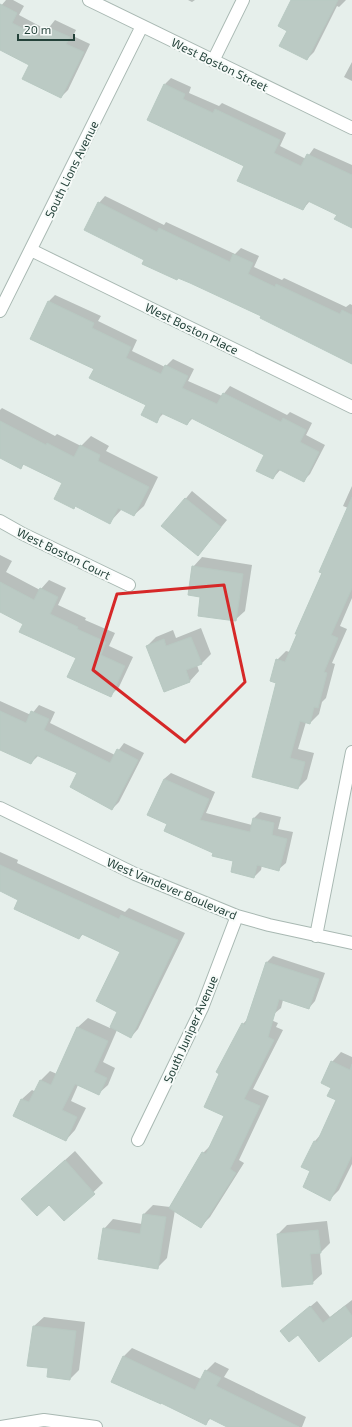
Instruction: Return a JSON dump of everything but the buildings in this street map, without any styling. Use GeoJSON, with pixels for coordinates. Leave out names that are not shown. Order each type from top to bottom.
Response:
{"type":"FeatureCollection","features":[{"type":"Feature","properties":{"kind":"street","name":"West Boston Street"},"geometry":{"type":"LineString","coordinates":[[89,0],[352,128]]}},
{"type":"Feature","properties":{"kind":"street"},"geometry":{"type":"LineString","coordinates":[[213,61],[243,0]]}},
{"type":"Feature","properties":{"kind":"street","name":"South Lions Avenue"},"geometry":{"type":"LineString","coordinates":[[0,311],[142,26]]}},
{"type":"Feature","properties":{"kind":"street","name":"West Boston Place"},"geometry":{"type":"LineString","coordinates":[[31,250],[352,407]]}},
{"type":"Feature","properties":{"kind":"street","name":"West Boston Court"},"geometry":{"type":"LineString","coordinates":[[0,521],[23,534],[129,585]]}},
{"type":"Feature","properties":{"kind":"street"},"geometry":{"type":"LineString","coordinates":[[316,936],[352,752]]}},
{"type":"Feature","properties":{"kind":"street","name":"West Vandever Boulevard"},"geometry":{"type":"LineString","coordinates":[[0,808],[135,874],[236,916],[316,936],[352,943]]}},
{"type":"Feature","properties":{"kind":"street","name":"South Juniper Avenue"},"geometry":{"type":"LineString","coordinates":[[138,1140],[202,1008],[225,950],[236,916]]}},
{"type":"Feature","properties":{"kind":"street"},"geometry":{"type":"LineString","coordinates":[[0,1427],[44,1420],[96,1427]]}},
{"type":"Feature","properties":{"kind":"highlighted area"},"geometry":{"type":"Polygon","coordinates":[[[224,585],[245,682],[185,742],[93,670],[117,594],[224,585]]]}}]}
